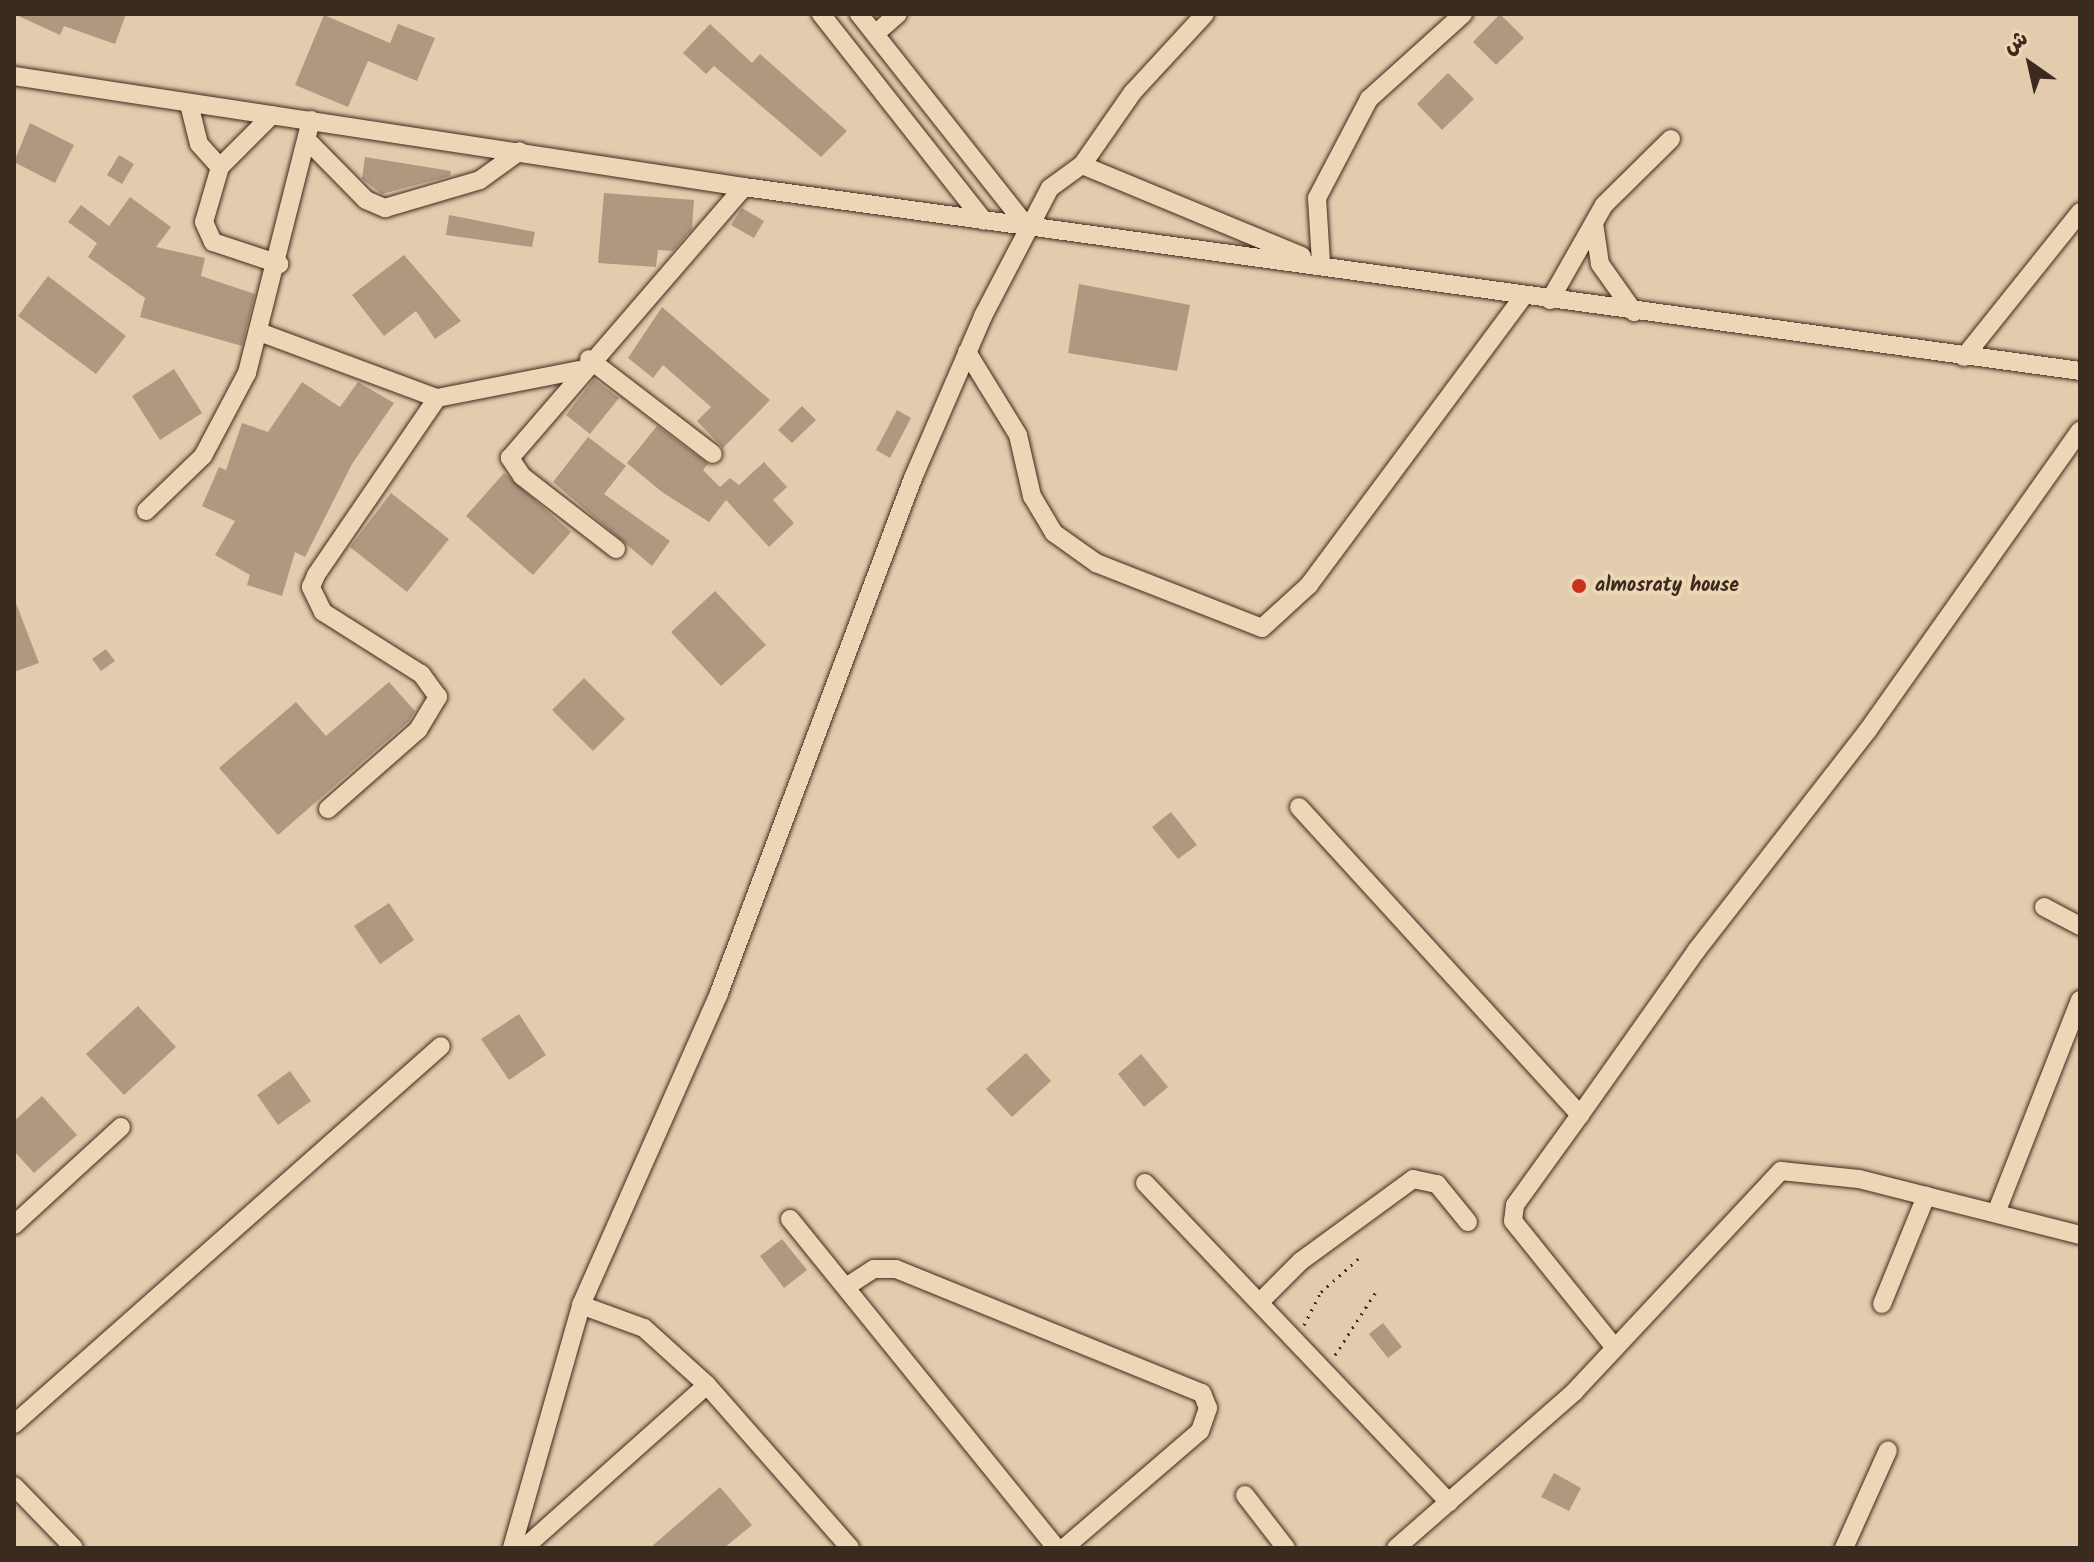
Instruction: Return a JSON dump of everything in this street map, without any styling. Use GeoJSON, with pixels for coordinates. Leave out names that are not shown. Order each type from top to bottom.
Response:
{"type":"FeatureCollection","features":[{"type":"Feature","properties":{"kind":"street"},"geometry":{"type":"LineString","coordinates":[[821,14],[984,221]]}},
{"type":"Feature","properties":{"kind":"street"},"geometry":{"type":"LineString","coordinates":[[859,14],[1027,227]]}},
{"type":"Feature","properties":{"kind":"street"},"geometry":{"type":"LineString","coordinates":[[875,34],[898,14]]}},
{"type":"Feature","properties":{"kind":"street"},"geometry":{"type":"LineString","coordinates":[[512,1548],[581,1305],[719,993],[967,352],[1027,227],[1050,188],[1082,165],[1133,92],[1205,14]]}},
{"type":"Feature","properties":{"kind":"street"},"geometry":{"type":"LineString","coordinates":[[1318,263],[1317,198],[1369,99],[1463,14]]}},
{"type":"Feature","properties":{"kind":"street"},"geometry":{"type":"LineString","coordinates":[[14,76],[744,187],[1027,227],[1318,263],[1523,297],[2080,371]]}},
{"type":"Feature","properties":{"kind":"street"},"geometry":{"type":"LineString","coordinates":[[189,104],[199,144],[220,167]]}},
{"type":"Feature","properties":{"kind":"street"},"geometry":{"type":"LineString","coordinates":[[272,115],[220,167],[206,233],[279,264]]}},
{"type":"Feature","properties":{"kind":"street"},"geometry":{"type":"LineString","coordinates":[[146,511],[203,456],[262,333],[311,120]]}},
{"type":"Feature","properties":{"kind":"street"},"geometry":{"type":"LineString","coordinates":[[1550,300],[1594,220],[1671,139]]}},
{"type":"Feature","properties":{"kind":"street"},"geometry":{"type":"LineString","coordinates":[[307,140],[366,200],[385,208],[480,180],[520,151]]}},
{"type":"Feature","properties":{"kind":"street"},"geometry":{"type":"LineString","coordinates":[[1082,165],[1182,201],[1318,263]]}},
{"type":"Feature","properties":{"kind":"street"},"geometry":{"type":"LineString","coordinates":[[616,549],[511,466],[522,441],[585,365],[744,187]]}},
{"type":"Feature","properties":{"kind":"street"},"geometry":{"type":"LineString","coordinates":[[1964,357],[2080,212]]}},
{"type":"Feature","properties":{"kind":"street"},"geometry":{"type":"LineString","coordinates":[[1594,220],[1600,264],[1634,312]]}},
{"type":"Feature","properties":{"kind":"street"},"geometry":{"type":"LineString","coordinates":[[967,352],[1018,435],[1032,496],[1054,533],[1096,563],[1262,628],[1309,585],[1523,297]]}},
{"type":"Feature","properties":{"kind":"street"},"geometry":{"type":"LineString","coordinates":[[262,333],[437,398],[585,365],[713,454]]}},
{"type":"Feature","properties":{"kind":"street"},"geometry":{"type":"LineString","coordinates":[[328,809],[418,730],[438,697],[421,674],[323,612],[311,587],[437,398]]}},
{"type":"Feature","properties":{"kind":"street"},"geometry":{"type":"LineString","coordinates":[[1615,1348],[1513,1221],[1515,1205],[1868,730],[2080,431]]}},
{"type":"Feature","properties":{"kind":"street"},"geometry":{"type":"LineString","coordinates":[[1299,807],[1580,1115]]}},
{"type":"Feature","properties":{"kind":"street"},"geometry":{"type":"LineString","coordinates":[[2044,907],[2080,926]]}},
{"type":"Feature","properties":{"kind":"street"},"geometry":{"type":"LineString","coordinates":[[1996,1213],[2080,1000]]}},
{"type":"Feature","properties":{"kind":"street"},"geometry":{"type":"LineString","coordinates":[[14,1424],[441,1046]]}},
{"type":"Feature","properties":{"kind":"street"},"geometry":{"type":"LineString","coordinates":[[14,1225],[121,1127]]}},
{"type":"Feature","properties":{"kind":"street"},"geometry":{"type":"LineString","coordinates":[[1396,1548],[1615,1348],[1781,1171],[1926,1196],[2080,1235]]}},
{"type":"Feature","properties":{"kind":"street"},"geometry":{"type":"LineString","coordinates":[[1260,1302],[1301,1261],[1413,1179],[1437,1184],[1468,1222]]}},
{"type":"Feature","properties":{"kind":"street"},"geometry":{"type":"LineString","coordinates":[[1145,1183],[1260,1302],[1321,1375],[1449,1502]]}},
{"type":"Feature","properties":{"kind":"street"},"geometry":{"type":"LineString","coordinates":[[1882,1304],[1926,1196]]}},
{"type":"Feature","properties":{"kind":"street"},"geometry":{"type":"LineString","coordinates":[[790,1219],[1056,1548]]}},
{"type":"Feature","properties":{"kind":"street"},"geometry":{"type":"LineString","coordinates":[[846,1287],[874,1269],[896,1269],[1202,1393],[1208,1408],[1200,1431],[1064,1548]]}},
{"type":"Feature","properties":{"kind":"street"},"geometry":{"type":"LineString","coordinates":[[581,1305],[644,1328],[707,1385],[850,1548]]}},
{"type":"Feature","properties":{"kind":"street"},"geometry":{"type":"LineString","coordinates":[[524,1548],[707,1385]]}},
{"type":"Feature","properties":{"kind":"street"},"geometry":{"type":"LineString","coordinates":[[1844,1548],[1888,1450]]}},
{"type":"Feature","properties":{"kind":"street"},"geometry":{"type":"LineString","coordinates":[[14,1486],[74,1548]]}},
{"type":"Feature","properties":{"kind":"street"},"geometry":{"type":"LineString","coordinates":[[1245,1495],[1286,1548]]}},
{"type":"Feature","properties":{"kind":"path"},"geometry":{"type":"LineString","coordinates":[[1296,1347],[1321,1292],[1358,1259]]}},
{"type":"Feature","properties":{"kind":"path"},"geometry":{"type":"LineString","coordinates":[[1321,1375],[1377,1290]]}},
{"type":"Feature","properties":{"kind":"building"},"geometry":{"type":"Polygon","coordinates":[[[14,14],[126,14],[115,44],[64,26],[60,35],[14,14]]]}},
{"type":"Feature","properties":{"kind":"building"},"geometry":{"type":"Polygon","coordinates":[[[1500,14],[1524,38],[1496,65],[1473,42],[1500,14]]]}},
{"type":"Feature","properties":{"kind":"building"},"geometry":{"type":"Polygon","coordinates":[[[324,15],[390,43],[398,24],[435,38],[417,81],[368,61],[348,107],[295,85],[324,15]]]}},
{"type":"Feature","properties":{"kind":"building"},"geometry":{"type":"Polygon","coordinates":[[[710,24],[752,63],[760,54],[847,131],[821,157],[714,66],[706,74],[683,53],[710,24]]]}},
{"type":"Feature","properties":{"kind":"building"},"geometry":{"type":"Polygon","coordinates":[[[1448,73],[1474,99],[1442,130],[1417,104],[1448,73]]]}},
{"type":"Feature","properties":{"kind":"building"},"geometry":{"type":"Polygon","coordinates":[[[30,123],[74,145],[55,183],[14,162],[30,123]]]}},
{"type":"Feature","properties":{"kind":"building"},"geometry":{"type":"Polygon","coordinates":[[[119,155],[134,164],[122,184],[107,175],[119,155]]]}},
{"type":"Feature","properties":{"kind":"building"},"geometry":{"type":"Polygon","coordinates":[[[365,157],[451,171],[450,176],[382,194],[362,179],[365,157]]]}},
{"type":"Feature","properties":{"kind":"building"},"geometry":{"type":"Polygon","coordinates":[[[604,193],[694,200],[692,229],[673,251],[658,250],[656,267],[598,263],[604,193]]]}},
{"type":"Feature","properties":{"kind":"building"},"geometry":{"type":"Polygon","coordinates":[[[130,197],[171,227],[156,247],[205,258],[201,276],[255,294],[242,346],[140,317],[145,298],[88,257],[97,243],[68,222],[81,205],[109,226],[130,197]]]}},
{"type":"Feature","properties":{"kind":"building"},"geometry":{"type":"Polygon","coordinates":[[[742,208],[764,221],[754,238],[731,225],[742,208]]]}},
{"type":"Feature","properties":{"kind":"building"},"geometry":{"type":"Polygon","coordinates":[[[449,215],[535,232],[532,247],[446,235],[449,215]]]}},
{"type":"Feature","properties":{"kind":"building"},"geometry":{"type":"Polygon","coordinates":[[[404,255],[461,321],[435,339],[416,311],[384,336],[352,295],[404,255]]]}},
{"type":"Feature","properties":{"kind":"building"},"geometry":{"type":"Polygon","coordinates":[[[48,276],[126,336],[96,374],[18,316],[48,276]]]}},
{"type":"Feature","properties":{"kind":"building"},"geometry":{"type":"Polygon","coordinates":[[[1079,284],[1190,305],[1177,371],[1068,353],[1079,284]]]}},
{"type":"Feature","properties":{"kind":"building"},"geometry":{"type":"Polygon","coordinates":[[[662,307],[770,400],[723,448],[697,421],[711,407],[663,365],[653,378],[628,358],[662,307]]]}},
{"type":"Feature","properties":{"kind":"building"},"geometry":{"type":"Polygon","coordinates":[[[174,369],[202,413],[160,440],[132,396],[174,369]]]}},
{"type":"Feature","properties":{"kind":"building"},"geometry":{"type":"Polygon","coordinates":[[[594,379],[619,398],[590,434],[566,415],[594,379]]]}},
{"type":"Feature","properties":{"kind":"building"},"geometry":{"type":"Polygon","coordinates":[[[302,382],[340,407],[358,382],[394,403],[352,464],[305,557],[295,552],[282,596],[247,585],[250,575],[215,555],[235,521],[202,506],[219,467],[226,470],[242,423],[268,432],[302,382]]]}},
{"type":"Feature","properties":{"kind":"building"},"geometry":{"type":"Polygon","coordinates":[[[802,406],[816,420],[792,443],[778,430],[802,406]]]}},
{"type":"Feature","properties":{"kind":"building"},"geometry":{"type":"Polygon","coordinates":[[[897,410],[911,418],[890,458],[876,450],[897,410]]]}},
{"type":"Feature","properties":{"kind":"building"},"geometry":{"type":"Polygon","coordinates":[[[657,426],[708,464],[703,470],[720,487],[730,478],[739,485],[764,462],[787,487],[773,500],[794,523],[769,547],[726,500],[709,522],[662,492],[627,463],[657,426]]]}},
{"type":"Feature","properties":{"kind":"building"},"geometry":{"type":"Polygon","coordinates":[[[588,437],[626,466],[604,494],[670,541],[652,566],[553,482],[588,437]]]}},
{"type":"Feature","properties":{"kind":"building"},"geometry":{"type":"Polygon","coordinates":[[[504,473],[571,532],[533,575],[466,516],[504,473]]]}},
{"type":"Feature","properties":{"kind":"building"},"geometry":{"type":"Polygon","coordinates":[[[391,493],[449,539],[407,592],[350,547],[391,493]]]}},
{"type":"Feature","properties":{"kind":"building"},"geometry":{"type":"Polygon","coordinates":[[[715,591],[766,645],[721,686],[671,632],[715,591]]]}},
{"type":"Feature","properties":{"kind":"building"},"geometry":{"type":"Polygon","coordinates":[[[14,598],[39,663],[14,672],[14,598]]]}},
{"type":"Feature","properties":{"kind":"building"},"geometry":{"type":"Polygon","coordinates":[[[106,649],[115,661],[101,671],[92,659],[106,649]]]}},
{"type":"Feature","properties":{"kind":"building"},"geometry":{"type":"Polygon","coordinates":[[[584,678],[625,719],[593,751],[552,710],[584,678]]]}},
{"type":"Feature","properties":{"kind":"building"},"geometry":{"type":"Polygon","coordinates":[[[389,682],[415,711],[409,721],[278,835],[219,768],[296,702],[326,736],[389,682]]]}},
{"type":"Feature","properties":{"kind":"building"},"geometry":{"type":"Polygon","coordinates":[[[1171,812],[1197,845],[1178,859],[1152,827],[1171,812]]]}},
{"type":"Feature","properties":{"kind":"building"},"geometry":{"type":"Polygon","coordinates":[[[389,903],[414,940],[380,964],[354,926],[389,903]]]}},
{"type":"Feature","properties":{"kind":"building"},"geometry":{"type":"Polygon","coordinates":[[[138,1006],[176,1047],[124,1095],[86,1054],[138,1006]]]}},
{"type":"Feature","properties":{"kind":"building"},"geometry":{"type":"Polygon","coordinates":[[[519,1014],[546,1055],[509,1080],[481,1039],[519,1014]]]}},
{"type":"Feature","properties":{"kind":"building"},"geometry":{"type":"Polygon","coordinates":[[[1026,1053],[1051,1081],[1012,1117],[986,1089],[1026,1053]]]}},
{"type":"Feature","properties":{"kind":"building"},"geometry":{"type":"Polygon","coordinates":[[[1141,1054],[1168,1087],[1144,1107],[1118,1074],[1141,1054]]]}},
{"type":"Feature","properties":{"kind":"building"},"geometry":{"type":"Polygon","coordinates":[[[290,1071],[311,1101],[278,1125],[257,1095],[290,1071]]]}},
{"type":"Feature","properties":{"kind":"building"},"geometry":{"type":"Polygon","coordinates":[[[42,1096],[77,1135],[34,1173],[14,1151],[14,1121],[42,1096]]]}},
{"type":"Feature","properties":{"kind":"building"},"geometry":{"type":"Polygon","coordinates":[[[782,1239],[807,1270],[784,1288],[760,1256],[782,1239]]]}},
{"type":"Feature","properties":{"kind":"building"},"geometry":{"type":"Polygon","coordinates":[[[1383,1323],[1402,1347],[1388,1358],[1369,1334],[1383,1323]]]}},
{"type":"Feature","properties":{"kind":"building"},"geometry":{"type":"Polygon","coordinates":[[[1554,1473],[1581,1488],[1569,1511],[1541,1497],[1554,1473]]]}},
{"type":"Feature","properties":{"kind":"building"},"geometry":{"type":"Polygon","coordinates":[[[720,1487],[752,1525],[724,1548],[650,1548],[720,1487]]]}},
{"type":"Feature","properties":{"kind":"place","name":"almosraty house"},"geometry":{"type":"Point","coordinates":[1579,586]}}]}
